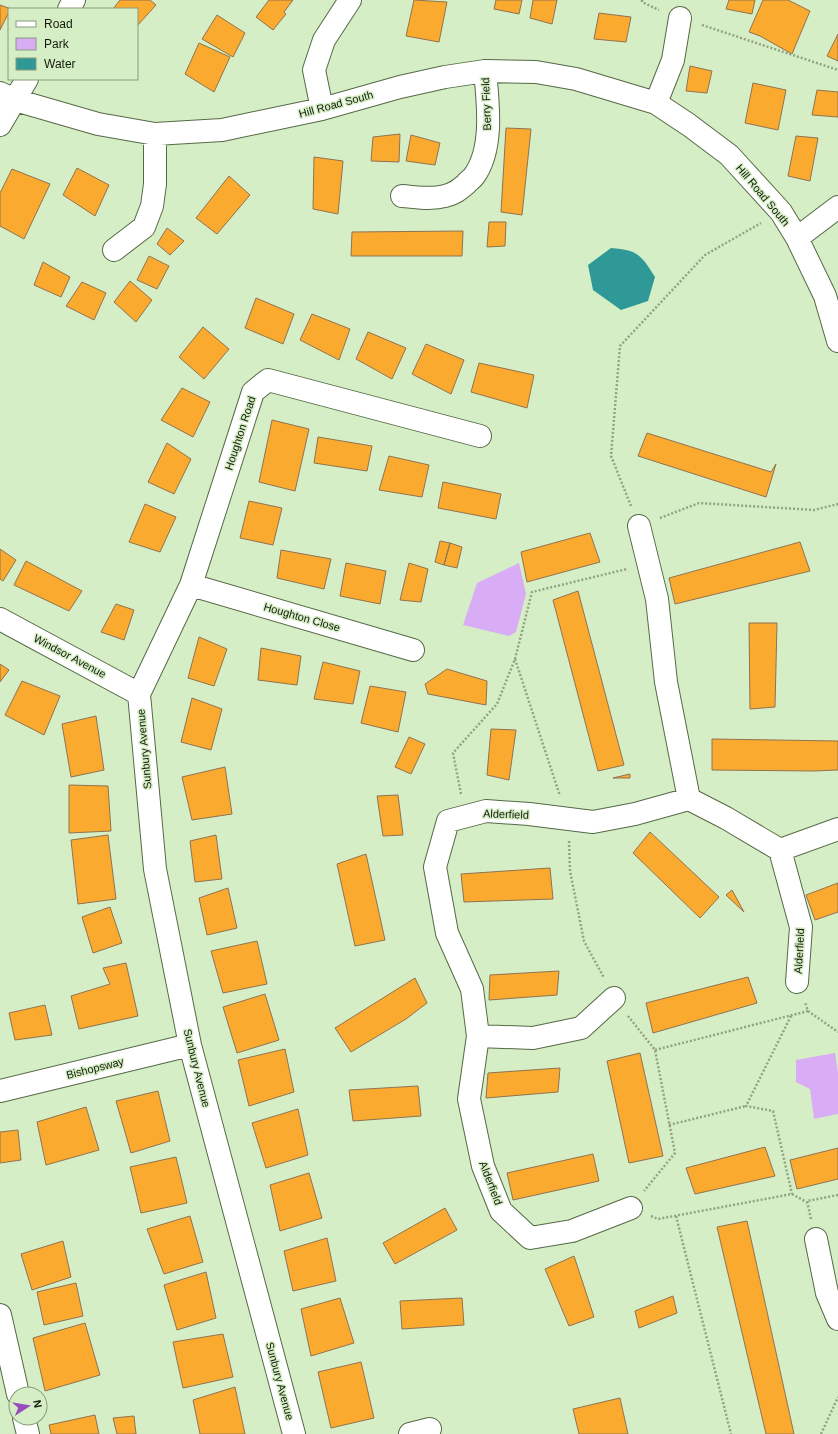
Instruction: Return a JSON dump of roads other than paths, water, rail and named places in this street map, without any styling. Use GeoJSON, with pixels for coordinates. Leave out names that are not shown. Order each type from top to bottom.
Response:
{"type":"FeatureCollection","features":[{"type":"Feature","properties":{"kind":"street"},"geometry":{"type":"LineString","coordinates":[[322,109],[314,70],[324,40],[350,0]]}},
{"type":"Feature","properties":{"kind":"street"},"geometry":{"type":"LineString","coordinates":[[656,103],[673,60],[680,18]]}},
{"type":"Feature","properties":{"kind":"street","name":"Hill Road South"},"geometry":{"type":"LineString","coordinates":[[7,96],[98,124],[155,134],[222,130],[322,109],[400,87],[445,77],[485,71],[536,72],[576,79],[656,103],[690,125],[729,155],[781,212],[797,238],[825,296],[838,341]]}},
{"type":"Feature","properties":{"kind":"street","name":"Berry Field"},"geometry":{"type":"LineString","coordinates":[[402,196],[426,198],[445,196],[458,192],[474,176],[483,159],[488,131],[485,71]]}},
{"type":"Feature","properties":{"kind":"street"},"geometry":{"type":"LineString","coordinates":[[0,125],[7,96],[26,80]]}},
{"type":"Feature","properties":{"kind":"street"},"geometry":{"type":"LineString","coordinates":[[114,250],[144,227],[152,206],[155,184],[155,134]]}},
{"type":"Feature","properties":{"kind":"street"},"geometry":{"type":"LineString","coordinates":[[797,238],[838,207]]}},
{"type":"Feature","properties":{"kind":"street","name":"Houghton Road"},"geometry":{"type":"LineString","coordinates":[[139,694],[191,585],[253,392],[268,380],[480,436]]}},
{"type":"Feature","properties":{"kind":"street"},"geometry":{"type":"LineString","coordinates":[[639,526],[657,599],[666,682],[689,799],[726,818],[780,850],[838,829]]}},
{"type":"Feature","properties":{"kind":"street","name":"Houghton Close"},"geometry":{"type":"LineString","coordinates":[[191,585],[413,650]]}},
{"type":"Feature","properties":{"kind":"street","name":"Windsor Avenue"},"geometry":{"type":"LineString","coordinates":[[0,619],[139,694]]}},
{"type":"Feature","properties":{"kind":"street","name":"Sunbury Avenue"},"geometry":{"type":"LineString","coordinates":[[139,694],[155,869],[190,1045],[294,1434]]}},
{"type":"Feature","properties":{"kind":"street","name":"Alderfield"},"geometry":{"type":"LineString","coordinates":[[631,1208],[572,1231],[530,1238],[502,1211],[483,1166],[469,1099],[478,1036],[472,989],[447,933],[435,867],[448,821],[466,816],[486,811],[593,822],[635,814],[689,799]]}},
{"type":"Feature","properties":{"kind":"street","name":"Alderfield"},"geometry":{"type":"LineString","coordinates":[[780,850],[802,927],[797,982]]}},
{"type":"Feature","properties":{"kind":"street"},"geometry":{"type":"LineString","coordinates":[[478,1036],[533,1038],[581,1028],[614,998]]}},
{"type":"Feature","properties":{"kind":"street","name":"Bishopsway"},"geometry":{"type":"LineString","coordinates":[[0,1091],[190,1045]]}},
{"type":"Feature","properties":{"kind":"street"},"geometry":{"type":"LineString","coordinates":[[816,1238],[827,1293],[838,1319]]}},
{"type":"Feature","properties":{"kind":"street"},"geometry":{"type":"LineString","coordinates":[[0,1316],[16,1386]]}},
{"type":"Feature","properties":{"kind":"water"},"geometry":{"type":"Polygon","coordinates":[[[611,248],[633,252],[646,263],[655,277],[648,301],[621,310],[593,290],[588,265],[611,248]]]}}]}
